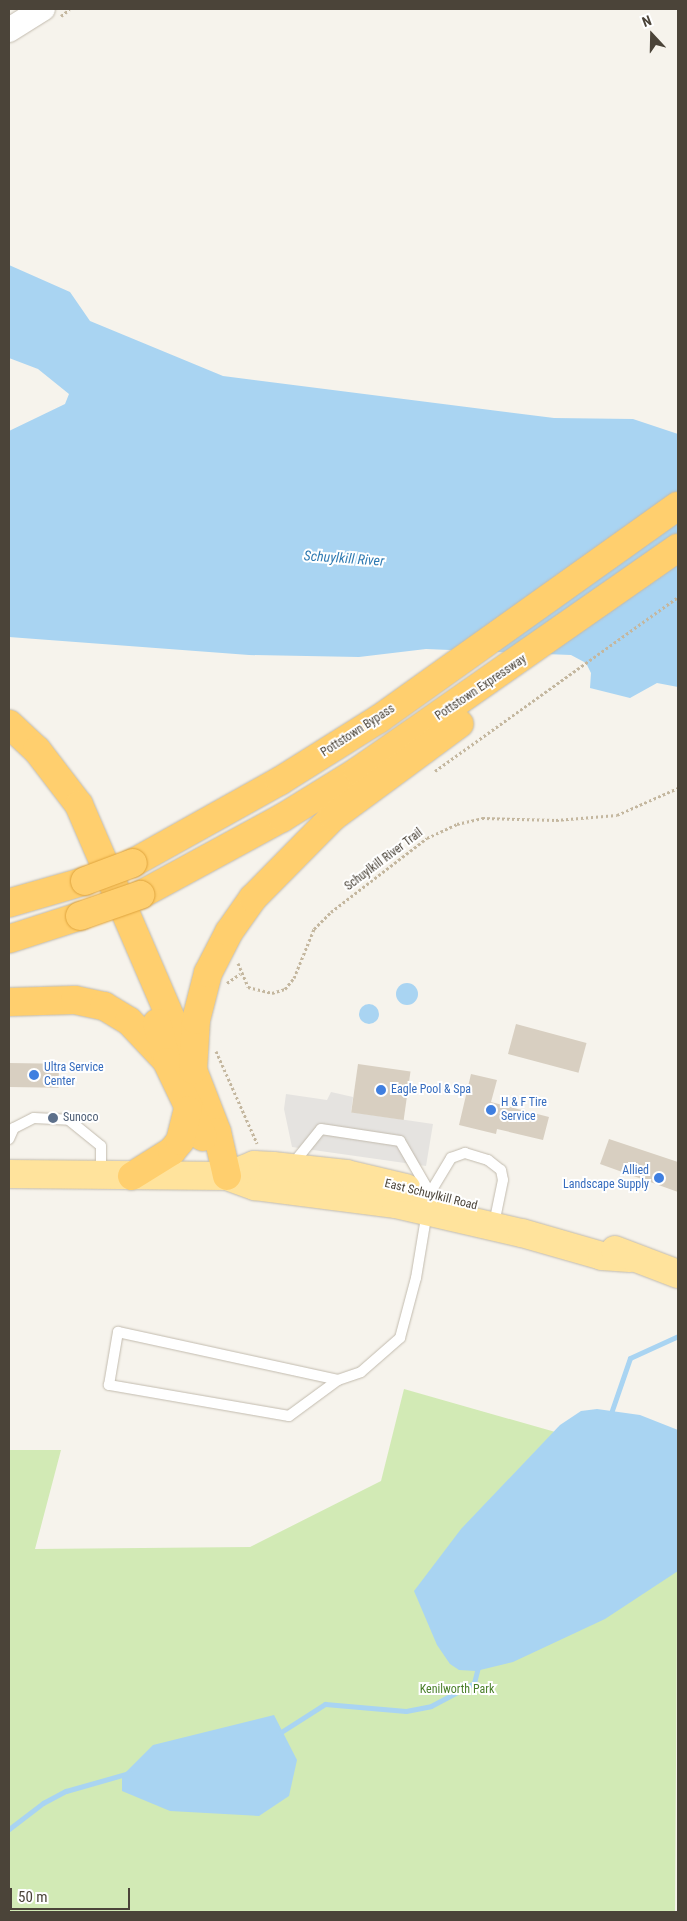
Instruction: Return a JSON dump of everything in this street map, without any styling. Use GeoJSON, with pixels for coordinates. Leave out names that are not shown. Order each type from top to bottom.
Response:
{"type":"FeatureCollection","features":[{"type":"Feature","properties":{"kind":"highway","name":"Pottstown Bypass"},"geometry":{"type":"LineString","coordinates":[[9,904],[85,881],[133,863],[280,781],[379,719],[678,506]]}},
{"type":"Feature","properties":{"kind":"highway","name":"Pottstown Expressway"},"geometry":{"type":"LineString","coordinates":[[448,734],[538,649],[678,548]]}},
{"type":"Feature","properties":{"kind":"highway"},"geometry":{"type":"LineString","coordinates":[[9,724],[48,762],[79,805],[193,1070],[217,1132],[227,1176]]}},
{"type":"Feature","properties":{"kind":"highway"},"geometry":{"type":"LineString","coordinates":[[9,939],[140,896],[282,818],[448,734]]}},
{"type":"Feature","properties":{"kind":"highway"},"geometry":{"type":"LineString","coordinates":[[193,1070],[196,1020],[208,973],[229,932],[253,898],[334,817],[448,734]]}},
{"type":"Feature","properties":{"kind":"highway"},"geometry":{"type":"LineString","coordinates":[[9,744],[38,772],[76,830],[164,1040],[167,1062],[188,1110],[227,1176]]}},
{"type":"Feature","properties":{"kind":"highway"},"geometry":{"type":"LineString","coordinates":[[9,892],[85,881]]}},
{"type":"Feature","properties":{"kind":"highway"},"geometry":{"type":"LineString","coordinates":[[9,1002],[75,1000],[104,1006],[129,1021],[167,1062]]}},
{"type":"Feature","properties":{"kind":"highway"},"geometry":{"type":"LineString","coordinates":[[132,1176],[172,1151],[180,1142],[188,1110]]}},
{"type":"Feature","properties":{"kind":"main road","name":"East Schuylkill Road"},"geometry":{"type":"LineString","coordinates":[[227,1176],[254,1165],[282,1166],[347,1174],[428,1202],[495,1219],[602,1256],[630,1258],[678,1274]]}},
{"type":"Feature","properties":{"kind":"main road","name":"East Schuylkill Road"},"geometry":{"type":"LineString","coordinates":[[9,1174],[227,1176],[255,1186],[428,1202]]}},
{"type":"Feature","properties":{"kind":"street"},"geometry":{"type":"LineString","coordinates":[[9,30],[43,9]]}},
{"type":"Feature","properties":{"kind":"lane"},"geometry":{"type":"LineString","coordinates":[[9,1139],[14,1128],[34,1118],[69,1120],[101,1146],[101,1176]]}},
{"type":"Feature","properties":{"kind":"lane"},"geometry":{"type":"LineString","coordinates":[[282,1166],[321,1129],[400,1141],[428,1202]]}},
{"type":"Feature","properties":{"kind":"lane"},"geometry":{"type":"LineString","coordinates":[[338,1380],[118,1332],[108,1385],[289,1416],[338,1380],[360,1372],[400,1338],[428,1202],[451,1158],[465,1154],[480,1158],[501,1170],[503,1180],[495,1219]]}},
{"type":"Feature","properties":{"kind":"path"},"geometry":{"type":"LineString","coordinates":[[448,734],[678,597]]}},
{"type":"Feature","properties":{"kind":"path","name":"Schuylkill River Trail"},"geometry":{"type":"LineString","coordinates":[[240,974],[248,987],[256,990],[272,993],[285,989],[294,978],[314,929],[331,912],[427,838],[457,824],[482,818],[556,820],[617,815],[678,788]]}},
{"type":"Feature","properties":{"kind":"path"},"geometry":{"type":"LineString","coordinates":[[223,993],[226,984],[240,974],[239,958]]}},
{"type":"Feature","properties":{"kind":"path"},"geometry":{"type":"LineString","coordinates":[[215,1044],[251,1136],[282,1166]]}},
{"type":"Feature","properties":{"kind":"green space","name":"Kenilworth Park"},"geometry":{"type":"Polygon","coordinates":[[[404,1389],[678,1467],[675,1912],[9,1912],[9,1450],[61,1450],[35,1549],[250,1547],[381,1481],[404,1389]]]}},
{"type":"Feature","properties":{"kind":"shaded area"},"geometry":{"type":"Polygon","coordinates":[[[331,1092],[353,1097],[351,1112],[433,1124],[426,1166],[292,1147],[284,1109],[286,1094],[327,1100],[331,1092]]]}},
{"type":"Feature","properties":{"kind":"water","name":"Schuylkill River"},"geometry":{"type":"Polygon","coordinates":[[[9,265],[70,292],[90,321],[223,376],[554,418],[633,419],[678,434],[678,687],[657,683],[630,698],[590,688],[591,673],[586,663],[571,655],[426,649],[359,657],[249,655],[9,637],[9,431],[65,404],[69,394],[38,369],[9,358],[9,265]]]}},
{"type":"Feature","properties":{"kind":"water"},"geometry":{"type":"Polygon","coordinates":[[[407,983],[415,986],[418,994],[415,1002],[407,1005],[399,1002],[396,994],[399,986],[407,983]]]}},
{"type":"Feature","properties":{"kind":"water"},"geometry":{"type":"Polygon","coordinates":[[[365,1004],[373,1004],[379,1010],[379,1018],[373,1024],[365,1024],[359,1018],[359,1010],[365,1004]]]}},
{"type":"Feature","properties":{"kind":"water"},"geometry":{"type":"Polygon","coordinates":[[[597,1409],[640,1415],[678,1430],[678,1571],[605,1619],[513,1662],[476,1671],[459,1670],[450,1664],[437,1645],[414,1591],[461,1529],[560,1425],[581,1411],[597,1409]]]}},
{"type":"Feature","properties":{"kind":"water"},"geometry":{"type":"Polygon","coordinates":[[[274,1715],[297,1760],[289,1796],[259,1816],[170,1811],[122,1791],[122,1776],[153,1745],[274,1715]]]}},
{"type":"Feature","properties":{"kind":"building"},"geometry":{"type":"Polygon","coordinates":[[[516,1024],[587,1043],[578,1073],[508,1054],[516,1024]]]}},
{"type":"Feature","properties":{"kind":"building","name":"Ultra Service Center"},"geometry":{"type":"Polygon","coordinates":[[[9,1063],[59,1064],[59,1088],[9,1087],[9,1063]]]}},
{"type":"Feature","properties":{"kind":"building","name":"Eagle Pool & Spa"},"geometry":{"type":"Polygon","coordinates":[[[358,1064],[410,1071],[404,1120],[351,1113],[358,1064]]]}},
{"type":"Feature","properties":{"kind":"building","name":"H & F Tire Service"},"geometry":{"type":"Polygon","coordinates":[[[471,1074],[497,1080],[491,1102],[549,1117],[543,1140],[497,1129],[496,1134],[459,1125],[471,1074]]]}},
{"type":"Feature","properties":{"kind":"building","name":"Allied Landscape Supply"},"geometry":{"type":"Polygon","coordinates":[[[609,1139],[678,1162],[678,1192],[600,1164],[609,1139]]]}},
{"type":"Feature","properties":{"kind":"waterway"},"geometry":{"type":"LineString","coordinates":[[610,1416],[630,1358],[678,1336]]}},
{"type":"Feature","properties":{"kind":"waterway"},"geometry":{"type":"LineString","coordinates":[[278,1734],[325,1704],[406,1711],[431,1706],[474,1683],[478,1667]]}},
{"type":"Feature","properties":{"kind":"waterway"},"geometry":{"type":"LineString","coordinates":[[9,1829],[43,1803],[66,1791],[129,1773]]}},
{"type":"Feature","properties":{"kind":"place","name":"Ultra Service Center"},"geometry":{"type":"Point","coordinates":[34,1075]}},
{"type":"Feature","properties":{"kind":"place","name":"Eagle Pool & Spa"},"geometry":{"type":"Point","coordinates":[381,1090]}},
{"type":"Feature","properties":{"kind":"place","name":"H & F Tire Service"},"geometry":{"type":"Point","coordinates":[491,1110]}},
{"type":"Feature","properties":{"kind":"place","name":"Sunoco"},"geometry":{"type":"Point","coordinates":[53,1118]}},
{"type":"Feature","properties":{"kind":"place","name":"Allied Landscape Supply"},"geometry":{"type":"Point","coordinates":[659,1178]}}]}
